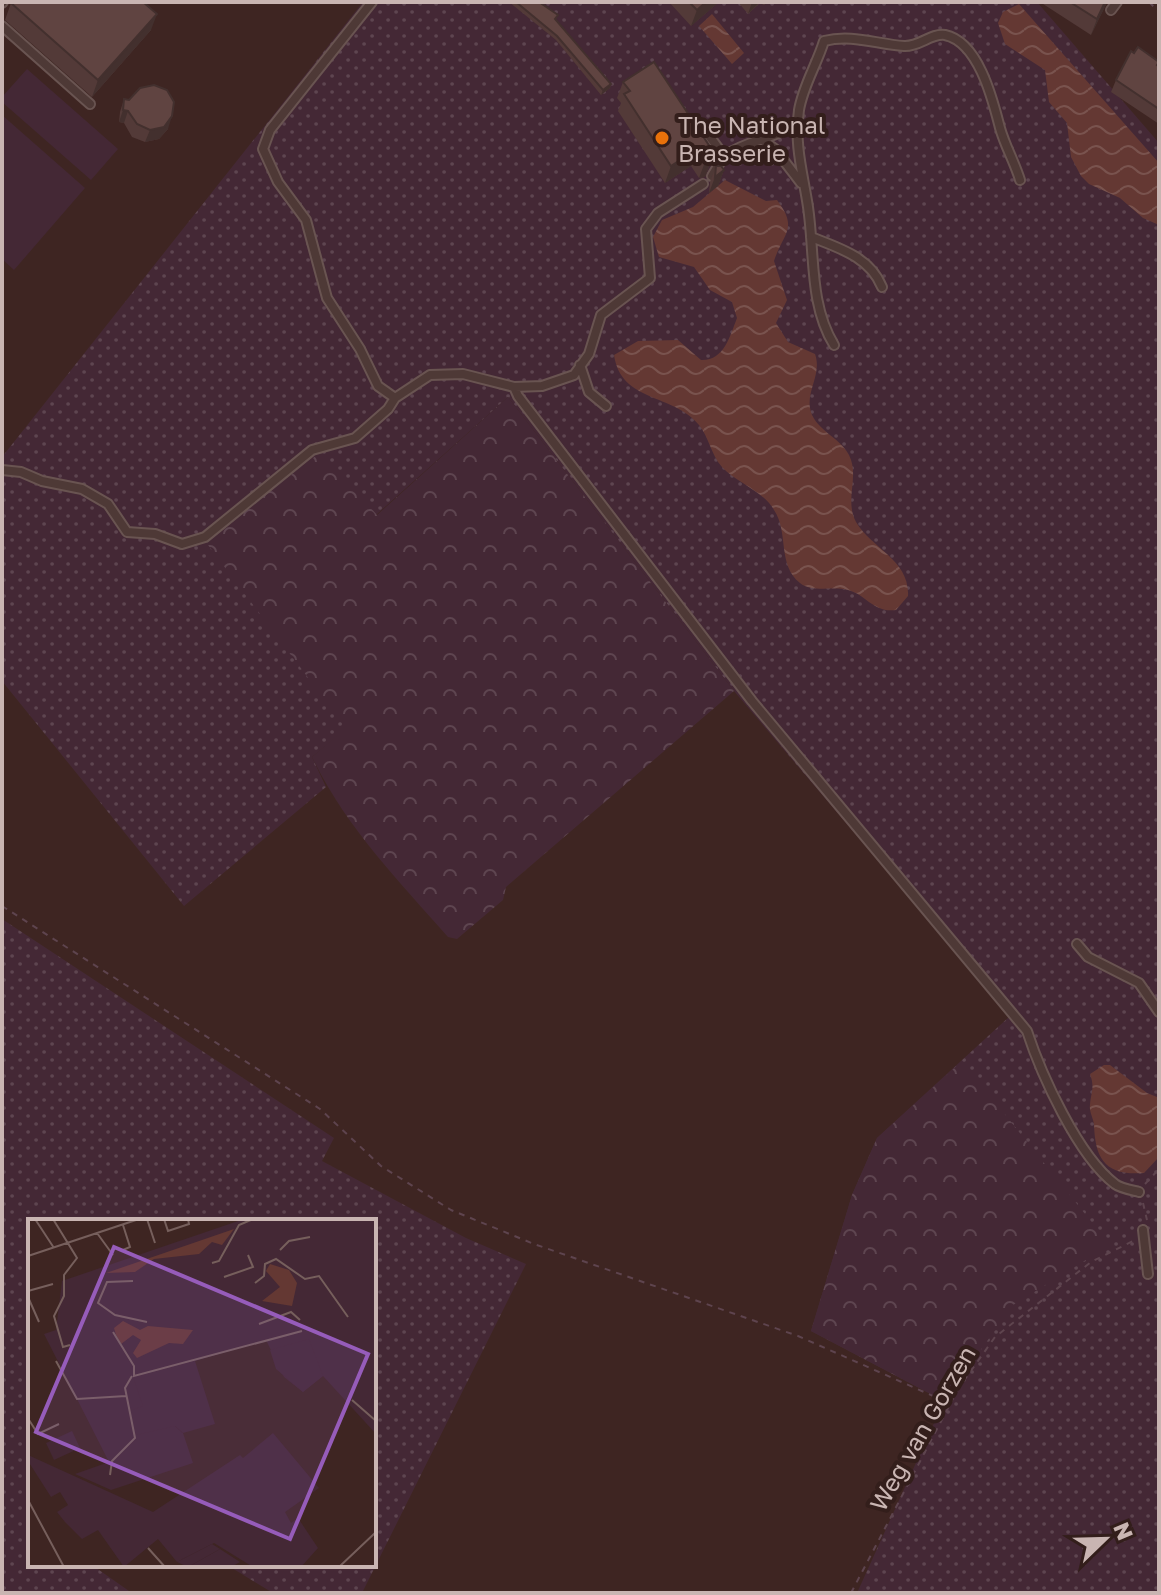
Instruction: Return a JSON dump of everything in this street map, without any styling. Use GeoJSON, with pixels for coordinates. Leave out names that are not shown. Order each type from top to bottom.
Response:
{"type":"FeatureCollection","features":[{"type":"Feature","properties":{"kind":"lane"},"geometry":{"type":"LineString","coordinates":[[372,2],[270,130],[263,149],[278,182],[306,220],[327,298],[360,349],[378,386],[395,398]]}},
{"type":"Feature","properties":{"kind":"lane"},"geometry":{"type":"LineString","coordinates":[[2,26],[90,104]]}},
{"type":"Feature","properties":{"kind":"lane"},"geometry":{"type":"LineString","coordinates":[[834,345],[824,328],[817,303],[811,237],[797,157],[803,93],[816,68],[824,41],[840,37],[911,46],[944,35],[966,50],[990,89],[1000,131],[1020,180]]}},
{"type":"Feature","properties":{"kind":"lane"},"geometry":{"type":"LineString","coordinates":[[712,176],[724,156],[798,122]]}},
{"type":"Feature","properties":{"kind":"lane"},"geometry":{"type":"LineString","coordinates":[[702,126],[724,156]]}},
{"type":"Feature","properties":{"kind":"lane"},"geometry":{"type":"LineString","coordinates":[[759,138],[771,144],[802,184]]}},
{"type":"Feature","properties":{"kind":"lane"},"geometry":{"type":"LineString","coordinates":[[2,470],[75,486],[108,504],[127,532],[155,534],[187,543],[205,537],[312,450],[355,438],[388,409],[395,398],[430,375],[444,372],[514,387],[542,386],[574,375],[589,354],[601,315],[650,278],[646,229],[658,213],[703,184]]}},
{"type":"Feature","properties":{"kind":"lane"},"geometry":{"type":"LineString","coordinates":[[811,237],[848,251],[869,266],[882,287]]}},
{"type":"Feature","properties":{"kind":"lane"},"geometry":{"type":"LineString","coordinates":[[580,365],[589,392],[606,406]]}},
{"type":"Feature","properties":{"kind":"lane"},"geometry":{"type":"LineString","coordinates":[[514,387],[527,409],[752,701],[1027,1031],[1038,1065],[1074,1135],[1115,1185],[1139,1192]]}},
{"type":"Feature","properties":{"kind":"lane"},"geometry":{"type":"LineString","coordinates":[[1077,944],[1088,957],[1139,983],[1159,1012]]}},
{"type":"Feature","properties":{"kind":"lane"},"geometry":{"type":"LineString","coordinates":[[1143,1230],[1148,1274]]}},
{"type":"Feature","properties":{"kind":"path"},"geometry":{"type":"LineString","coordinates":[[1149,2],[1159,12]]}},
{"type":"Feature","properties":{"kind":"path"},"geometry":{"type":"LineString","coordinates":[[2,906],[320,1109],[381,1166],[451,1210],[534,1244],[798,1336],[951,1404]]}},
{"type":"Feature","properties":{"kind":"path"},"geometry":{"type":"LineString","coordinates":[[1143,1230],[1148,1216],[1139,1192],[1159,1169]]}},
{"type":"Feature","properties":{"kind":"path","name":"Weg van Gorzen"},"geometry":{"type":"LineString","coordinates":[[851,1593],[951,1404],[995,1337],[1091,1262],[1135,1240],[1143,1230]]}},
{"type":"Feature","properties":{"kind":"green space"},"geometry":{"type":"Polygon","coordinates":[[[363,2],[1037,2],[1159,143],[1159,1593],[857,1593],[944,1401],[811,1331],[852,1195],[877,1138],[1010,1016],[734,691],[508,397],[376,515],[346,729],[312,757],[326,787],[184,906],[2,681],[2,457],[363,2]]]}},
{"type":"Feature","properties":{"kind":"green space"},"geometry":{"type":"Polygon","coordinates":[[[27,69],[118,149],[91,180],[2,102],[2,97],[27,69]]]}},
{"type":"Feature","properties":{"kind":"green space"},"geometry":{"type":"Polygon","coordinates":[[[2,115],[85,188],[14,270],[2,259],[2,115]]]}},
{"type":"Feature","properties":{"kind":"green space"},"geometry":{"type":"Polygon","coordinates":[[[508,397],[734,691],[506,887],[503,900],[457,939],[448,937],[410,895],[340,806],[312,757],[346,728],[205,541],[321,452],[377,515],[508,397]]]}},
{"type":"Feature","properties":{"kind":"green space"},"geometry":{"type":"Polygon","coordinates":[[[2,919],[334,1138],[322,1161],[466,1238],[526,1264],[376,1565],[376,1219],[28,1219],[28,1567],[95,1567],[129,1591],[2,1593],[2,919]]]}},
{"type":"Feature","properties":{"kind":"green space"},"geometry":{"type":"Polygon","coordinates":[[[962,1061],[1110,1245],[1013,1305],[944,1401],[811,1331],[852,1195],[877,1138],[962,1061]]]}},
{"type":"Feature","properties":{"kind":"green space"},"geometry":{"type":"Polygon","coordinates":[[[230,1567],[375,1567],[362,1593],[273,1593],[230,1567]]]}},
{"type":"Feature","properties":{"kind":"water"},"geometry":{"type":"Polygon","coordinates":[[[1019,4],[1159,163],[1159,225],[1143,218],[1120,198],[1089,184],[1081,176],[1071,157],[1067,123],[1049,102],[1045,70],[1005,44],[998,23],[1003,12],[1019,4]]]}},
{"type":"Feature","properties":{"kind":"water"},"geometry":{"type":"Polygon","coordinates":[[[712,14],[744,53],[732,64],[699,26],[712,14]]]}},
{"type":"Feature","properties":{"kind":"water"},"geometry":{"type":"Polygon","coordinates":[[[725,180],[766,201],[777,200],[784,210],[787,231],[774,261],[787,300],[776,323],[788,342],[815,354],[817,368],[810,401],[812,415],[849,455],[853,472],[851,505],[856,522],[903,573],[908,596],[896,610],[881,609],[848,590],[810,588],[800,583],[788,567],[781,528],[769,503],[722,467],[699,425],[688,415],[637,390],[619,370],[614,355],[638,341],[678,340],[701,360],[715,356],[725,346],[737,318],[732,302],[710,290],[694,267],[659,257],[653,237],[662,220],[693,207],[725,180]]]}},
{"type":"Feature","properties":{"kind":"water"},"geometry":{"type":"Polygon","coordinates":[[[1104,1065],[1110,1065],[1157,1097],[1159,1157],[1144,1173],[1120,1172],[1100,1156],[1090,1110],[1090,1074],[1104,1065]]]}},
{"type":"Feature","properties":{"kind":"building"},"geometry":{"type":"Polygon","coordinates":[[[12,2],[143,2],[157,14],[98,80],[12,2]]]}},
{"type":"Feature","properties":{"kind":"building"},"geometry":{"type":"Polygon","coordinates":[[[516,2],[539,2],[558,15],[555,19],[611,84],[603,90],[557,36],[516,2]]]}},
{"type":"Feature","properties":{"kind":"building"},"geometry":{"type":"Polygon","coordinates":[[[689,2],[706,2],[697,10],[689,2]]]}},
{"type":"Feature","properties":{"kind":"building"},"geometry":{"type":"Polygon","coordinates":[[[1070,2],[1105,2],[1097,19],[1070,2]]]}},
{"type":"Feature","properties":{"kind":"building"},"geometry":{"type":"Polygon","coordinates":[[[1138,47],[1159,62],[1159,109],[1116,80],[1131,51],[1134,53],[1138,47]]]}},
{"type":"Feature","properties":{"kind":"building"},"geometry":{"type":"Polygon","coordinates":[[[654,62],[714,153],[711,161],[705,162],[697,149],[671,166],[624,94],[630,91],[623,82],[654,62]]]}},
{"type":"Feature","properties":{"kind":"building"},"geometry":{"type":"Polygon","coordinates":[[[154,85],[167,90],[174,102],[172,116],[164,127],[150,130],[137,124],[128,111],[123,110],[124,99],[129,100],[140,88],[154,85]]]}},
{"type":"Feature","properties":{"kind":"building"},"geometry":{"type":"Polygon","coordinates":[[[716,166],[724,170],[715,177],[716,166]]]}},
{"type":"Feature","properties":{"kind":"place","name":"The National Brasserie"},"geometry":{"type":"Point","coordinates":[662,138]}}]}
